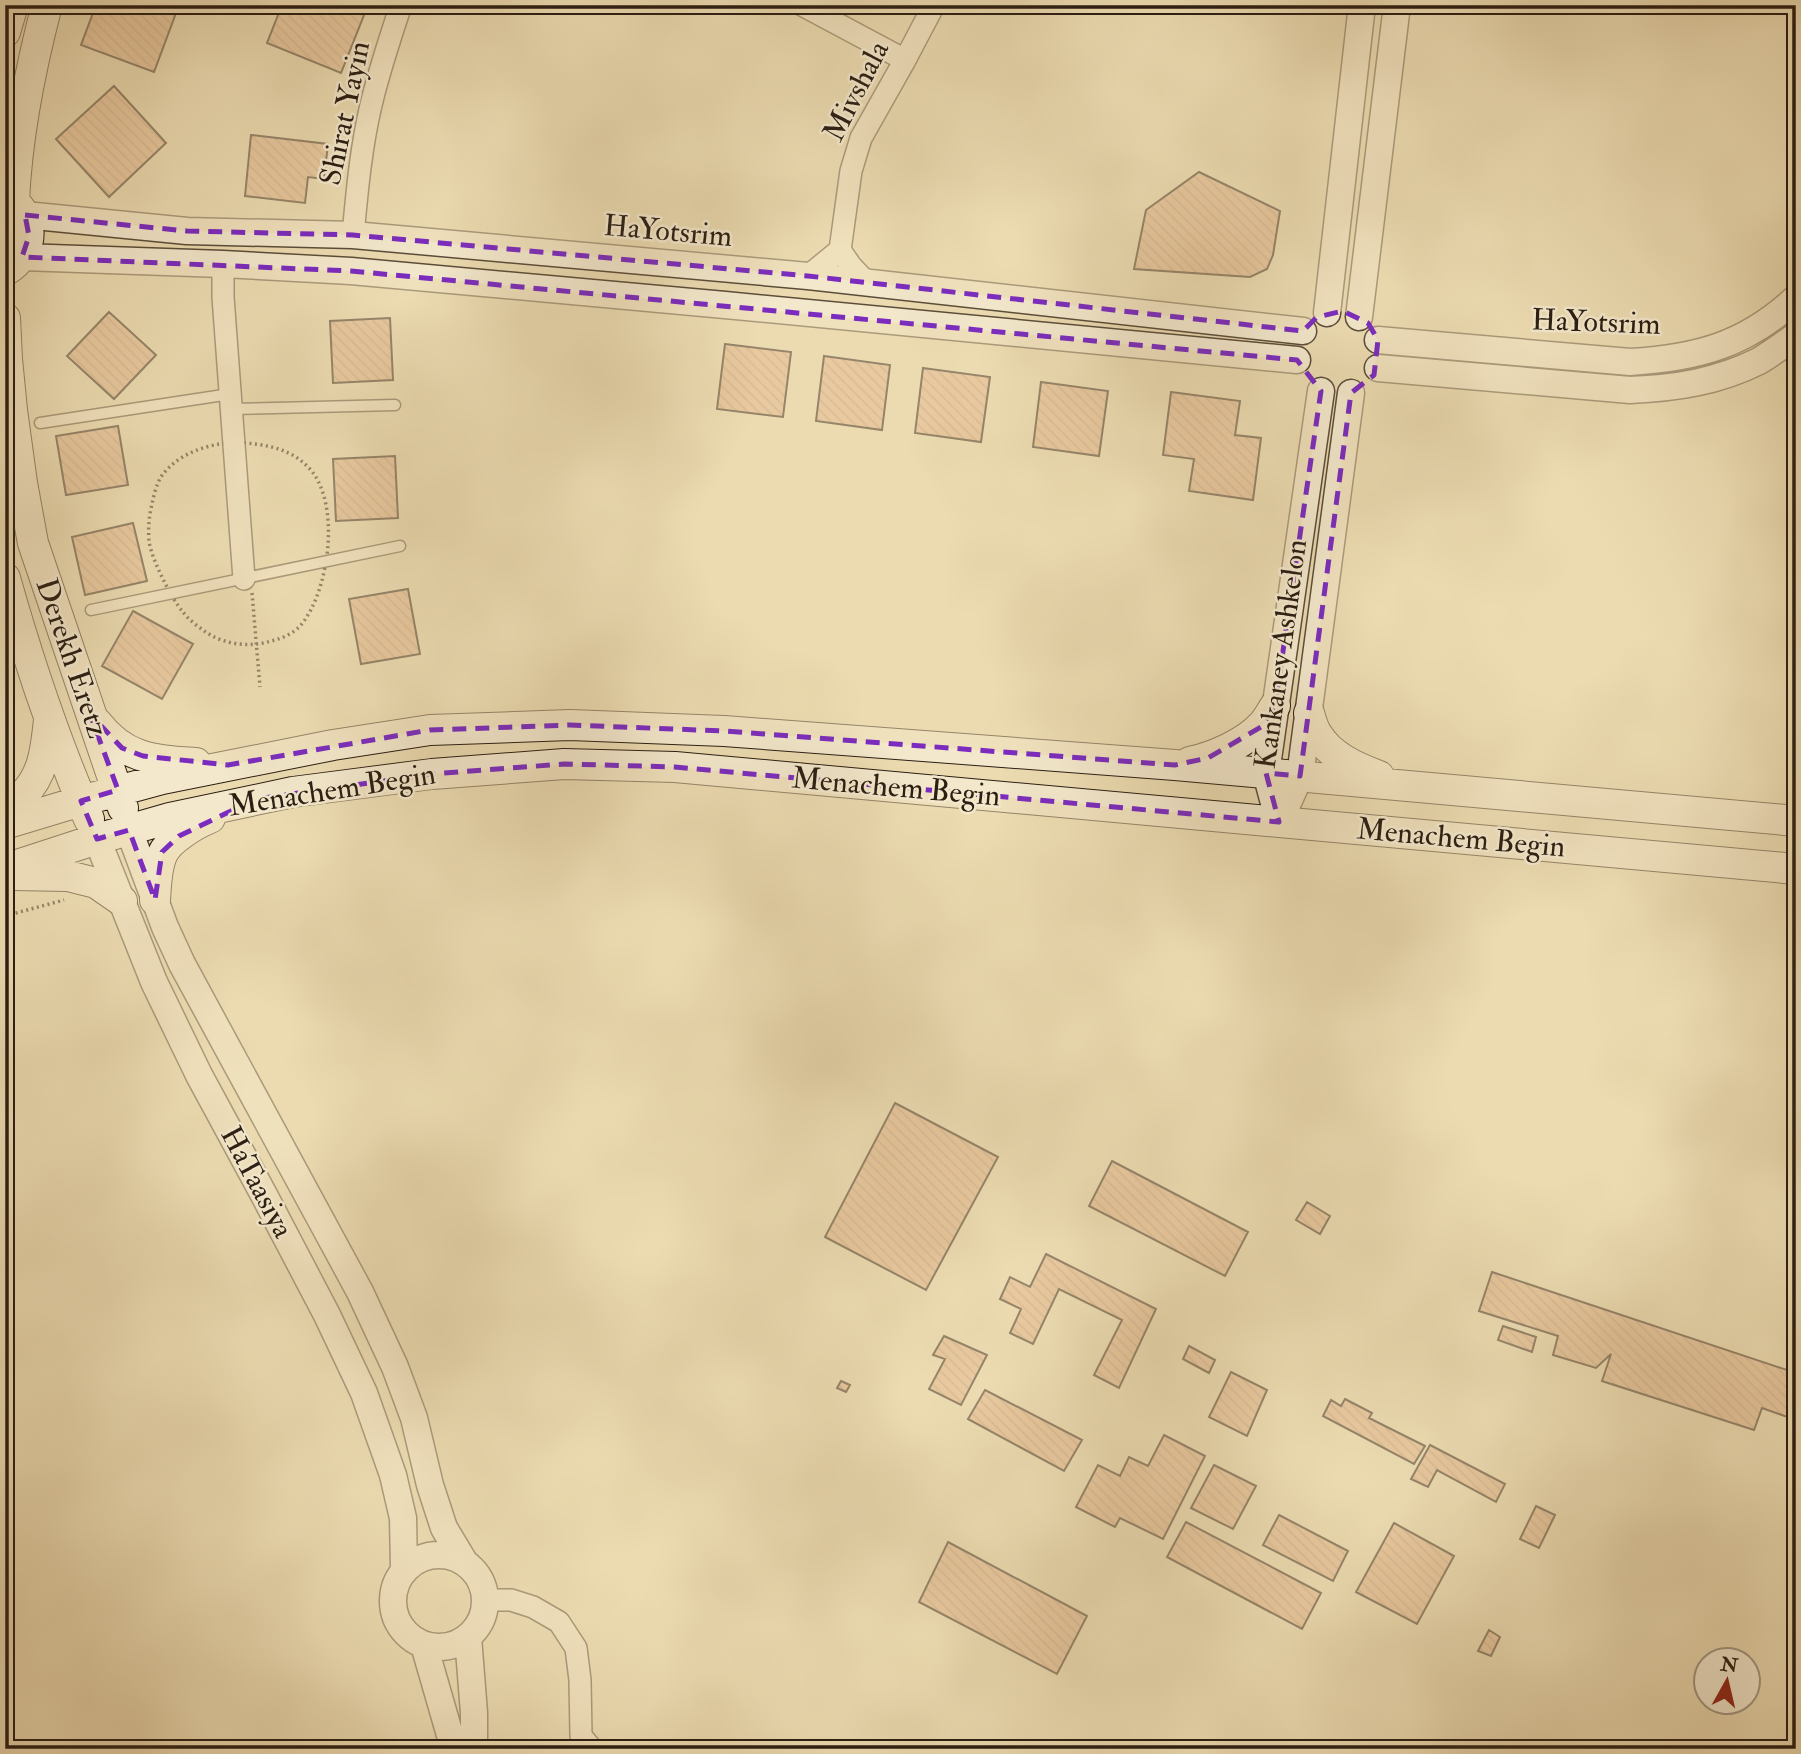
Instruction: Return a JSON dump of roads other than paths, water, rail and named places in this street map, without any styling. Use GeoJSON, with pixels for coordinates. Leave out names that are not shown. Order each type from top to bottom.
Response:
{"type":"FeatureCollection","features":[{"type":"Feature","properties":{"kind":"main road"},"geometry":{"type":"LineString","coordinates":[[5,32],[13,5]]}},
{"type":"Feature","properties":{"kind":"main road"},"geometry":{"type":"LineString","coordinates":[[13,264],[27,247],[29,236],[28,226],[15,204],[16,162],[34,56],[47,5]]}},
{"type":"Feature","properties":{"kind":"main road","name":"Derekh Eretz"},"geometry":{"type":"LineString","coordinates":[[5,318],[12,410],[33,544],[118,790],[129,830]]}},
{"type":"Feature","properties":{"kind":"main road","name":"Derekh Eretz"},"geometry":{"type":"LineString","coordinates":[[5,578],[49,719],[81,801]]}},
{"type":"Feature","properties":{"kind":"main road"},"geometry":{"type":"LineString","coordinates":[[1175,765],[1208,758],[1237,743],[1261,727],[1275,706]]}},
{"type":"Feature","properties":{"kind":"main road"},"geometry":{"type":"LineString","coordinates":[[1309,713],[1317,733],[1329,750],[1351,765],[1416,787]]}},
{"type":"Feature","properties":{"kind":"main road"},"geometry":{"type":"LineString","coordinates":[[90,714],[108,737],[122,748],[143,756],[172,762],[228,765]]}},
{"type":"Feature","properties":{"kind":"main road"},"geometry":{"type":"LineString","coordinates":[[5,808],[24,794],[39,774],[46,750],[49,719]]}},
{"type":"Feature","properties":{"kind":"main road","name":"Menachem Begin"},"geometry":{"type":"LineString","coordinates":[[5,824],[118,790],[333,745],[430,730],[570,725],[723,731],[1175,765],[1796,821]]}},
{"type":"Feature","properties":{"kind":"main road","name":"Menachem Begin"},"geometry":{"type":"LineString","coordinates":[[5,869],[170,818],[256,799],[445,773],[564,764],[675,766],[1796,869]]}},
{"type":"Feature","properties":{"kind":"main road"},"geometry":{"type":"LineString","coordinates":[[155,900],[156,878],[162,852],[200,822],[256,799]]}},
{"type":"Feature","properties":{"kind":"main road","name":"HaTaasiya"},"geometry":{"type":"LineString","coordinates":[[81,801],[97,839]]}},
{"type":"Feature","properties":{"kind":"main road"},"geometry":{"type":"LineString","coordinates":[[5,877],[68,876],[96,883],[122,901]]}},
{"type":"Feature","properties":{"kind":"street","name":"Shirat Yayin"},"geometry":{"type":"LineString","coordinates":[[353,235],[370,106],[401,5]]}},
{"type":"Feature","properties":{"kind":"street"},"geometry":{"type":"LineString","coordinates":[[802,5],[905,61]]}},
{"type":"Feature","properties":{"kind":"street","name":"Mivshala"},"geometry":{"type":"LineString","coordinates":[[840,250],[851,171],[861,138],[934,5]]}},
{"type":"Feature","properties":{"kind":"street"},"geometry":{"type":"LineString","coordinates":[[1327,313],[1363,5]]}},
{"type":"Feature","properties":{"kind":"street"},"geometry":{"type":"LineString","coordinates":[[1359,317],[1397,5]]}},
{"type":"Feature","properties":{"kind":"street","name":"HaYotsrim"},"geometry":{"type":"LineString","coordinates":[[15,204],[187,231],[353,235],[865,281],[1303,331]]}},
{"type":"Feature","properties":{"kind":"street"},"geometry":{"type":"LineString","coordinates":[[808,276],[840,250],[865,281]]}},
{"type":"Feature","properties":{"kind":"street"},"geometry":{"type":"LineString","coordinates":[[13,264],[223,264],[351,271],[1297,360]]}},
{"type":"Feature","properties":{"kind":"street"},"geometry":{"type":"LineString","coordinates":[[223,264],[230,401],[247,578]]}},
{"type":"Feature","properties":{"kind":"street","name":"HaYotsrim"},"geometry":{"type":"LineString","coordinates":[[1378,340],[1630,362],[1665,360],[1705,352],[1745,335],[1796,298]]}},
{"type":"Feature","properties":{"kind":"street"},"geometry":{"type":"LineString","coordinates":[[1343,311],[1359,317],[1368,323],[1378,340],[1381,354],[1378,368],[1364,386],[1351,393],[1341,395],[1321,391],[1302,373],[1297,360],[1297,345],[1303,331],[1317,317],[1327,313],[1343,311]]}},
{"type":"Feature","properties":{"kind":"street","name":"HaYotsrim"},"geometry":{"type":"LineString","coordinates":[[1378,368],[1630,390],[1668,388],[1713,380],[1759,360],[1796,336]]}},
{"type":"Feature","properties":{"kind":"street","name":"Kankaney Ashkelon"},"geometry":{"type":"LineString","coordinates":[[1279,822],[1266,774],[1321,391]]}},
{"type":"Feature","properties":{"kind":"street","name":"Kankaney Ashkelon"},"geometry":{"type":"LineString","coordinates":[[1279,822],[1300,776],[1351,393]]}},
{"type":"Feature","properties":{"kind":"street","name":"HaTaasiya"},"geometry":{"type":"LineString","coordinates":[[129,830],[182,964],[360,1292],[395,1367],[414,1418],[430,1485],[444,1528],[465,1563]]}},
{"type":"Feature","properties":{"kind":"street","name":"HaTaasiya"},"geometry":{"type":"LineString","coordinates":[[97,839],[153,982],[199,1075],[308,1279],[364,1393],[393,1475],[403,1518],[404,1570]]}},
{"type":"Feature","properties":{"kind":"street"},"geometry":{"type":"LineString","coordinates":[[427,1556],[455,1557],[465,1563],[474,1570],[480,1580],[485,1600],[484,1614],[477,1627],[468,1637],[454,1645],[424,1645],[411,1638],[400,1626],[394,1613],[392,1598],[394,1588],[404,1570],[427,1556]]}},
{"type":"Feature","properties":{"kind":"street"},"geometry":{"type":"LineString","coordinates":[[485,1600],[511,1600],[533,1606],[559,1622],[576,1648],[580,1679],[581,1736],[592,1749]]}},
{"type":"Feature","properties":{"kind":"street"},"geometry":{"type":"LineString","coordinates":[[468,1637],[474,1749]]}},
{"type":"Feature","properties":{"kind":"street"},"geometry":{"type":"LineString","coordinates":[[424,1645],[454,1749]]}},
{"type":"Feature","properties":{"kind":"lane"},"geometry":{"type":"LineString","coordinates":[[40,423],[230,401],[395,405]]}},
{"type":"Feature","properties":{"kind":"lane"},"geometry":{"type":"LineString","coordinates":[[91,610],[400,547]]}}]}
